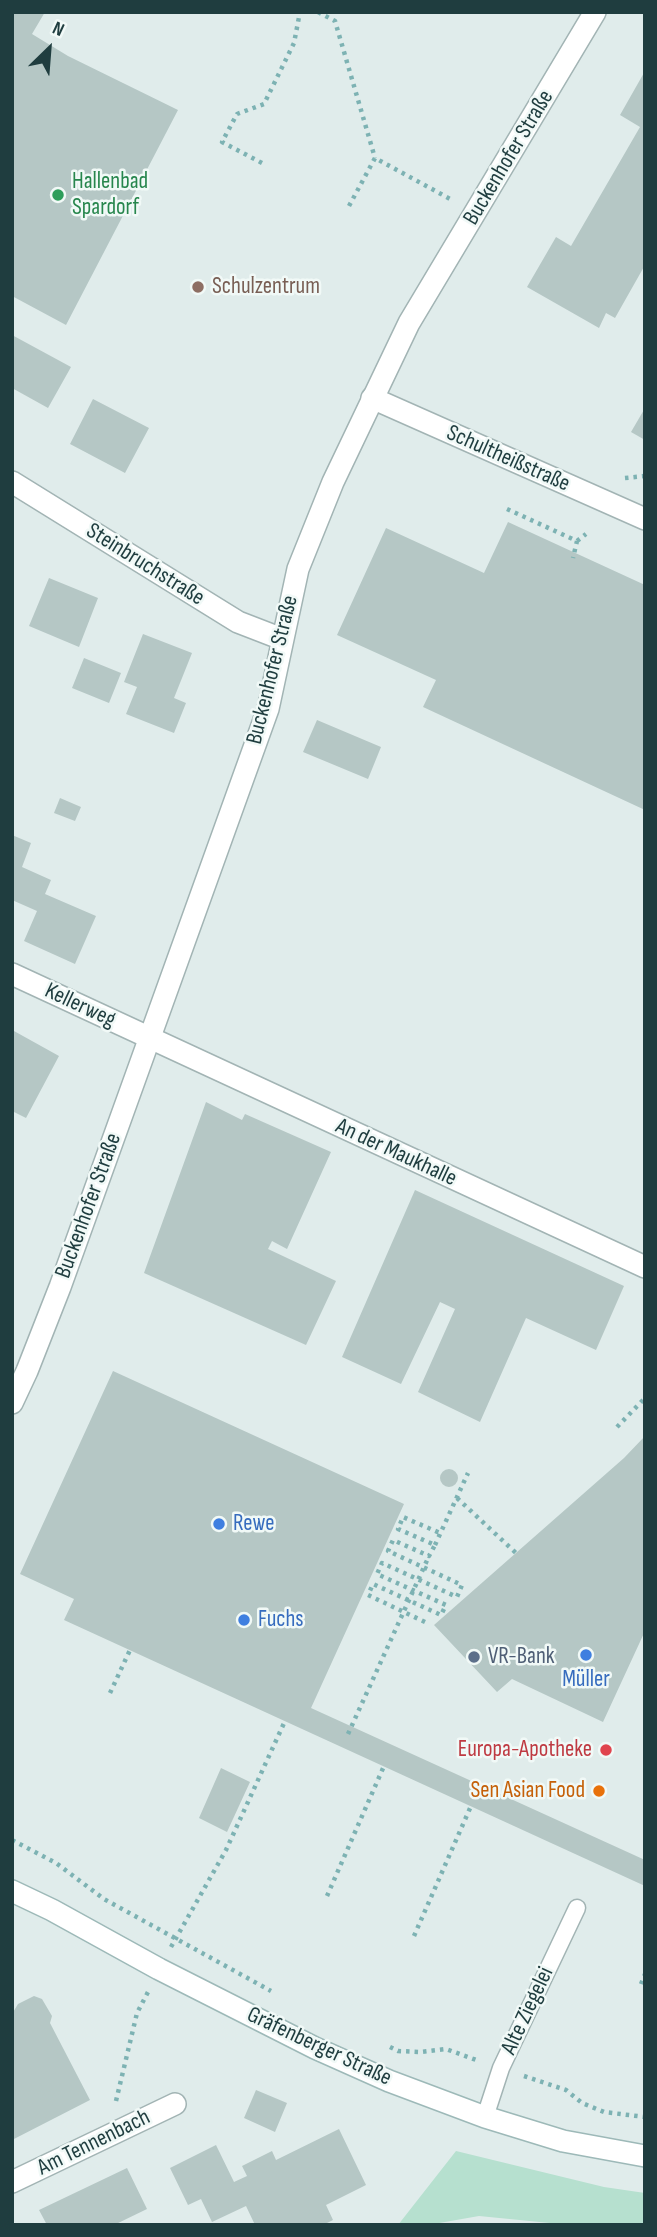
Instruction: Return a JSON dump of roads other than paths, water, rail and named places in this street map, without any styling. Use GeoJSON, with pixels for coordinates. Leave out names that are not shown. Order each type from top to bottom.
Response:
{"type":"FeatureCollection","features":[{"type":"Feature","properties":{"kind":"street","name":"Buckenhofer Straße"},"geometry":{"type":"LineString","coordinates":[[12,1403],[60,1287],[268,709],[298,569],[333,482],[409,323],[595,12]]}},
{"type":"Feature","properties":{"kind":"street","name":"Schultheißstraße"},"geometry":{"type":"LineString","coordinates":[[372,398],[645,519]]}},
{"type":"Feature","properties":{"kind":"street","name":"Steinbruchstraße"},"geometry":{"type":"LineString","coordinates":[[12,482],[238,622],[282,639]]}},
{"type":"Feature","properties":{"kind":"street","name":"Kellerweg"},"geometry":{"type":"LineString","coordinates":[[12,974],[148,1038]]}},
{"type":"Feature","properties":{"kind":"street","name":"An der Maukhalle"},"geometry":{"type":"LineString","coordinates":[[148,1038],[645,1267]]}},
{"type":"Feature","properties":{"kind":"street","name":"Gräfenberger Straße"},"geometry":{"type":"LineString","coordinates":[[12,1891],[315,2048],[389,2081],[485,2117],[563,2141],[645,2156]]}},
{"type":"Feature","properties":{"kind":"street","name":"Am Tennenbach"},"geometry":{"type":"LineString","coordinates":[[12,2182],[175,2104]]}},
{"type":"Feature","properties":{"kind":"lane","name":"Alte Ziegelei"},"geometry":{"type":"LineString","coordinates":[[485,2117],[501,2068],[577,1908]]}},
{"type":"Feature","properties":{"kind":"place","name":"Hallenbad Spardorf"},"geometry":{"type":"Point","coordinates":[58,195]}},
{"type":"Feature","properties":{"kind":"place","name":"Schulzentrum"},"geometry":{"type":"Point","coordinates":[198,287]}},
{"type":"Feature","properties":{"kind":"place","name":"Rewe"},"geometry":{"type":"Point","coordinates":[219,1524]}},
{"type":"Feature","properties":{"kind":"place","name":"Fuchs"},"geometry":{"type":"Point","coordinates":[244,1620]}},
{"type":"Feature","properties":{"kind":"place","name":"Müller"},"geometry":{"type":"Point","coordinates":[586,1655]}},
{"type":"Feature","properties":{"kind":"place","name":"VR-Bank"},"geometry":{"type":"Point","coordinates":[474,1657]}},
{"type":"Feature","properties":{"kind":"place","name":"Europa-Apotheke"},"geometry":{"type":"Point","coordinates":[606,1750]}},
{"type":"Feature","properties":{"kind":"place","name":"Sen Asian Food"},"geometry":{"type":"Point","coordinates":[599,1791]}}]}
